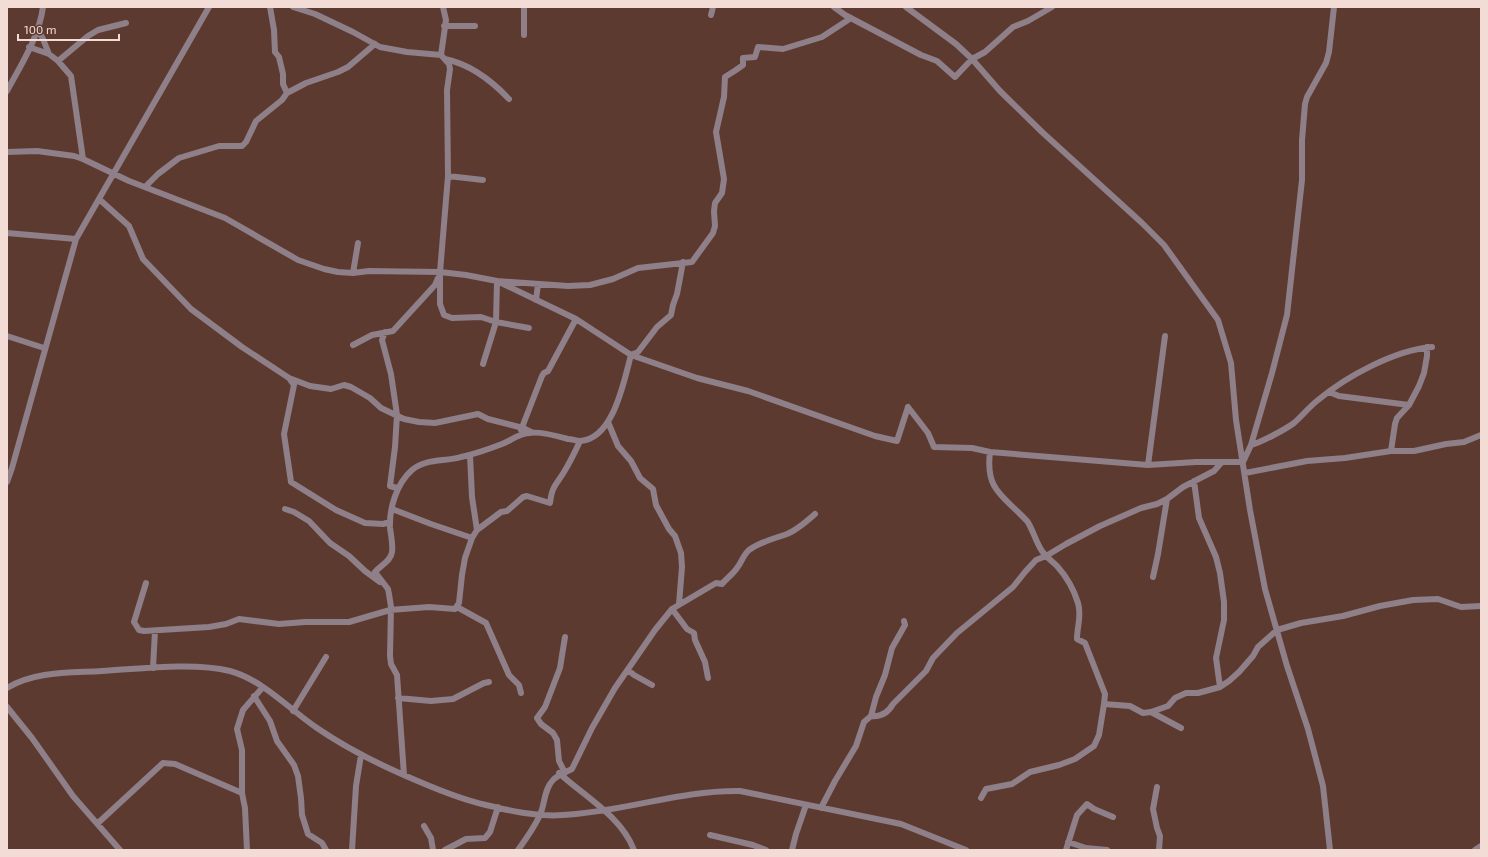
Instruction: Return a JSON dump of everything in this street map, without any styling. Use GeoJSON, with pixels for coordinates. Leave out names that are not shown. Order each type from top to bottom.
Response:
{"type":"FeatureCollection","features":[{"type":"Feature","properties":{"kind":"street"},"geometry":{"type":"LineString","coordinates":[[7,91],[38,30],[43,7]]}},
{"type":"Feature","properties":{"kind":"street"},"geometry":{"type":"LineString","coordinates":[[7,482],[76,239],[209,7]]}},
{"type":"Feature","properties":{"kind":"street"},"geometry":{"type":"LineString","coordinates":[[270,7],[274,30],[275,52],[283,74],[283,84],[287,93]]}},
{"type":"Feature","properties":{"kind":"street"},"geometry":{"type":"LineString","coordinates":[[293,7],[315,14],[380,47],[443,57],[459,63],[491,82],[509,99]]}},
{"type":"Feature","properties":{"kind":"street"},"geometry":{"type":"LineString","coordinates":[[443,7],[446,20],[444,26],[443,57],[449,64],[450,69],[447,90],[448,176],[440,272],[440,304],[444,315],[452,318],[481,317],[496,322],[529,328]]}},
{"type":"Feature","properties":{"kind":"street"},"geometry":{"type":"LineString","coordinates":[[524,7],[524,35]]}},
{"type":"Feature","properties":{"kind":"street"},"geometry":{"type":"LineString","coordinates":[[711,16],[713,7]]}},
{"type":"Feature","properties":{"kind":"street"},"geometry":{"type":"LineString","coordinates":[[834,7],[851,18],[921,55],[937,61],[955,77],[972,59],[985,52],[1013,27],[1028,21],[1052,7]]}},
{"type":"Feature","properties":{"kind":"street"},"geometry":{"type":"LineString","coordinates":[[906,7],[956,44],[972,59],[1000,91],[1037,127],[1164,245],[1218,320],[1231,363],[1236,420],[1250,510],[1265,589],[1308,729],[1323,786],[1330,850]]}},
{"type":"Feature","properties":{"kind":"street"},"geometry":{"type":"LineString","coordinates":[[1243,462],[1250,445],[1272,373],[1287,315],[1302,180],[1302,140],[1305,104],[1307,97],[1326,64],[1329,52],[1334,7]]}},
{"type":"Feature","properties":{"kind":"street"},"geometry":{"type":"LineString","coordinates":[[7,152],[37,151],[74,156],[83,159],[113,174],[224,218],[298,260],[324,269],[353,273],[369,271],[440,272],[497,281],[568,286],[590,285],[613,279],[638,268],[692,262],[708,242],[713,233],[715,226],[715,203],[722,193],[724,179],[716,132],[724,97],[725,77],[743,65],[743,58],[755,57],[758,47],[784,48],[822,37],[851,18]]}},
{"type":"Feature","properties":{"kind":"street"},"geometry":{"type":"LineString","coordinates":[[58,61],[88,36],[104,29],[126,23]]}},
{"type":"Feature","properties":{"kind":"street"},"geometry":{"type":"LineString","coordinates":[[444,26],[474,26]]}},
{"type":"Feature","properties":{"kind":"street"},"geometry":{"type":"LineString","coordinates":[[38,30],[43,38],[49,54]]}},
{"type":"Feature","properties":{"kind":"street"},"geometry":{"type":"LineString","coordinates":[[145,187],[164,169],[179,158],[219,146],[242,146],[246,142],[256,121],[282,100],[287,93],[306,83],[348,67],[375,44]]}},
{"type":"Feature","properties":{"kind":"street"},"geometry":{"type":"LineString","coordinates":[[30,47],[49,54],[58,61],[71,76],[83,159]]}},
{"type":"Feature","properties":{"kind":"street"},"geometry":{"type":"LineString","coordinates":[[448,176],[483,180]]}},
{"type":"Feature","properties":{"kind":"street"},"geometry":{"type":"LineString","coordinates":[[99,199],[128,226],[143,259],[191,309],[242,347],[290,378],[310,386],[331,389],[350,386],[370,398],[382,408],[396,415],[419,422],[435,423],[478,414],[523,428],[531,432],[580,441],[594,436],[608,422],[616,407],[631,354]]}},
{"type":"Feature","properties":{"kind":"street"},"geometry":{"type":"LineString","coordinates":[[7,233],[76,239]]}},
{"type":"Feature","properties":{"kind":"street"},"geometry":{"type":"LineString","coordinates":[[353,273],[358,243]]}},
{"type":"Feature","properties":{"kind":"street"},"geometry":{"type":"LineString","coordinates":[[631,354],[638,352],[657,327],[671,314],[677,294],[683,262]]}},
{"type":"Feature","properties":{"kind":"street"},"geometry":{"type":"LineString","coordinates":[[353,345],[372,335],[393,331],[435,286],[440,272]]}},
{"type":"Feature","properties":{"kind":"street"},"geometry":{"type":"LineString","coordinates":[[497,281],[576,319],[631,354],[697,378],[748,391],[875,436],[897,442],[908,407],[928,433],[934,447],[972,448],[990,452],[1148,465],[1196,462],[1243,462]]}},
{"type":"Feature","properties":{"kind":"street"},"geometry":{"type":"LineString","coordinates":[[483,364],[496,322],[497,281]]}},
{"type":"Feature","properties":{"kind":"street"},"geometry":{"type":"LineString","coordinates":[[536,300],[538,284]]}},
{"type":"Feature","properties":{"kind":"street"},"geometry":{"type":"LineString","coordinates":[[518,435],[523,428],[542,376],[548,371],[576,319]]}},
{"type":"Feature","properties":{"kind":"street"},"geometry":{"type":"LineString","coordinates":[[385,332],[382,340],[391,374],[396,415],[395,447],[390,486],[397,488]]}},
{"type":"Feature","properties":{"kind":"street"},"geometry":{"type":"LineString","coordinates":[[7,336],[44,348]]}},
{"type":"Feature","properties":{"kind":"street"},"geometry":{"type":"LineString","coordinates":[[1148,465],[1165,336]]}},
{"type":"Feature","properties":{"kind":"street"},"geometry":{"type":"LineString","coordinates":[[1250,445],[1260,442],[1291,425],[1318,400],[1354,374],[1403,353],[1430,347],[1424,373],[1419,386],[1409,405],[1397,418],[1391,451]]}},
{"type":"Feature","properties":{"kind":"street"},"geometry":{"type":"LineString","coordinates":[[290,378],[294,385],[284,434],[291,482],[336,510],[365,523],[383,524],[390,522]]}},
{"type":"Feature","properties":{"kind":"street"},"geometry":{"type":"LineString","coordinates":[[1329,392],[1338,396],[1409,405]]}},
{"type":"Feature","properties":{"kind":"street"},"geometry":{"type":"LineString","coordinates":[[608,422],[618,446],[631,461],[640,478],[653,489],[656,504],[669,529],[675,536],[681,553],[682,567],[679,604]]}},
{"type":"Feature","properties":{"kind":"street"},"geometry":{"type":"LineString","coordinates":[[383,584],[375,572],[380,566],[389,560],[393,551],[390,522],[397,488],[413,470],[422,464],[432,461],[470,455],[503,444],[518,435],[531,432]]}},
{"type":"Feature","properties":{"kind":"street"},"geometry":{"type":"LineString","coordinates":[[1245,473],[1307,460],[1345,458],[1391,451],[1414,451],[1446,444],[1464,442],[1481,434]]}},
{"type":"Feature","properties":{"kind":"street"},"geometry":{"type":"LineString","coordinates":[[457,607],[462,575],[472,538],[477,530],[501,512],[507,511],[523,497],[527,496],[550,503],[551,494],[556,482],[580,441]]}},
{"type":"Feature","properties":{"kind":"street"},"geometry":{"type":"LineString","coordinates":[[981,798],[986,789],[1012,784],[1030,772],[1059,765],[1075,759],[1094,746],[1099,736],[1104,704],[1104,694],[1090,655],[1085,643],[1077,639],[1081,614],[1074,592],[1057,567],[1041,550],[1028,522],[998,493],[993,484],[988,465],[990,452]]}},
{"type":"Feature","properties":{"kind":"street"},"geometry":{"type":"LineString","coordinates":[[470,455],[472,497],[477,530]]}},
{"type":"Feature","properties":{"kind":"street"},"geometry":{"type":"LineString","coordinates":[[871,716],[877,716],[890,710],[926,670],[933,658],[957,633],[1013,587],[1036,560],[1100,526],[1166,499],[1183,487],[1214,471],[1221,463]]}},
{"type":"Feature","properties":{"kind":"street"},"geometry":{"type":"LineString","coordinates":[[1194,481],[1199,518],[1216,557],[1224,602],[1224,620],[1216,658],[1220,687]]}},
{"type":"Feature","properties":{"kind":"street"},"geometry":{"type":"LineString","coordinates":[[1153,577],[1166,499]]}},
{"type":"Feature","properties":{"kind":"street"},"geometry":{"type":"LineString","coordinates":[[285,509],[294,512],[309,521],[330,543],[349,556],[388,589],[390,610],[390,656],[391,664],[397,675],[404,775]]}},
{"type":"Feature","properties":{"kind":"street"},"geometry":{"type":"LineString","coordinates":[[392,509],[472,538]]}},
{"type":"Feature","properties":{"kind":"street"},"geometry":{"type":"LineString","coordinates":[[518,850],[533,828],[540,814],[546,792],[551,781],[562,773],[572,769],[592,728],[615,688],[672,609],[716,583],[722,584],[737,568],[744,555],[750,550],[768,539],[793,531],[808,521],[815,514]]}},
{"type":"Feature","properties":{"kind":"street"},"geometry":{"type":"LineString","coordinates":[[146,583],[134,622],[139,630],[209,626],[226,624],[239,619],[279,624],[305,622],[349,622],[390,610],[428,607],[455,609],[457,607],[486,623],[509,675],[519,686],[521,692]]}},
{"type":"Feature","properties":{"kind":"street"},"geometry":{"type":"LineString","coordinates":[[1104,704],[1122,704],[1130,706],[1143,713],[1151,712],[1168,706],[1176,698],[1186,693],[1198,693],[1220,687],[1229,682],[1253,656],[1258,647],[1277,630],[1301,623],[1343,616],[1380,606],[1413,600],[1438,599],[1461,607],[1481,606]]}},
{"type":"Feature","properties":{"kind":"street"},"geometry":{"type":"LineString","coordinates":[[672,609],[687,629],[694,633],[695,640],[705,662],[708,678]]}},
{"type":"Feature","properties":{"kind":"street"},"geometry":{"type":"LineString","coordinates":[[821,808],[856,746],[864,722],[871,716],[876,697],[885,676],[892,648],[905,624],[904,621]]}},
{"type":"Feature","properties":{"kind":"street"},"geometry":{"type":"LineString","coordinates":[[153,668],[155,630]]}},
{"type":"Feature","properties":{"kind":"street"},"geometry":{"type":"LineString","coordinates":[[565,637],[560,668],[545,707],[537,718],[541,724],[553,733],[557,740],[562,773],[624,830],[634,850]]}},
{"type":"Feature","properties":{"kind":"street"},"geometry":{"type":"LineString","coordinates":[[293,711],[326,657]]}},
{"type":"Feature","properties":{"kind":"street"},"geometry":{"type":"LineString","coordinates":[[7,688],[22,680],[40,676],[69,673],[192,666],[228,671],[244,676],[262,687],[341,745],[360,755],[441,791],[483,805],[540,814],[562,815],[604,811],[721,791],[740,791],[902,824],[966,850]]}},
{"type":"Feature","properties":{"kind":"street"},"geometry":{"type":"LineString","coordinates":[[628,670],[652,685]]}},
{"type":"Feature","properties":{"kind":"street"},"geometry":{"type":"LineString","coordinates":[[398,698],[431,701],[453,699],[484,683],[489,682]]}},
{"type":"Feature","properties":{"kind":"street"},"geometry":{"type":"LineString","coordinates":[[247,850],[245,808],[242,793],[242,750],[237,730],[243,710],[262,687]]}},
{"type":"Feature","properties":{"kind":"street"},"geometry":{"type":"LineString","coordinates":[[254,696],[270,721],[277,741],[294,764],[298,776],[302,815],[308,834],[322,843],[326,850]]}},
{"type":"Feature","properties":{"kind":"street"},"geometry":{"type":"LineString","coordinates":[[7,707],[32,738],[73,796],[120,850]]}},
{"type":"Feature","properties":{"kind":"street"},"geometry":{"type":"LineString","coordinates":[[1151,712],[1181,728]]}},
{"type":"Feature","properties":{"kind":"street"},"geometry":{"type":"LineString","coordinates":[[352,850],[355,792],[360,755]]}},
{"type":"Feature","properties":{"kind":"street"},"geometry":{"type":"LineString","coordinates":[[98,823],[163,763],[175,764],[242,793]]}},
{"type":"Feature","properties":{"kind":"street"},"geometry":{"type":"LineString","coordinates":[[1157,787],[1153,809],[1160,836],[1159,850]]}},
{"type":"Feature","properties":{"kind":"street"},"geometry":{"type":"LineString","coordinates":[[1066,850],[1077,815],[1087,804],[1094,809],[1113,817]]}},
{"type":"Feature","properties":{"kind":"street"},"geometry":{"type":"LineString","coordinates":[[792,850],[806,805]]}},
{"type":"Feature","properties":{"kind":"street"},"geometry":{"type":"LineString","coordinates":[[445,850],[466,839],[485,838],[490,832],[498,808]]}},
{"type":"Feature","properties":{"kind":"street"},"geometry":{"type":"LineString","coordinates":[[424,826],[431,838],[433,850]]}},
{"type":"Feature","properties":{"kind":"street"},"geometry":{"type":"LineString","coordinates":[[710,835],[753,845],[766,850]]}},
{"type":"Feature","properties":{"kind":"street"},"geometry":{"type":"LineString","coordinates":[[1068,842],[1086,848],[1107,850]]}},
{"type":"Feature","properties":{"kind":"street"},"geometry":{"type":"LineString","coordinates":[[1475,850],[1481,846]]}}]}
